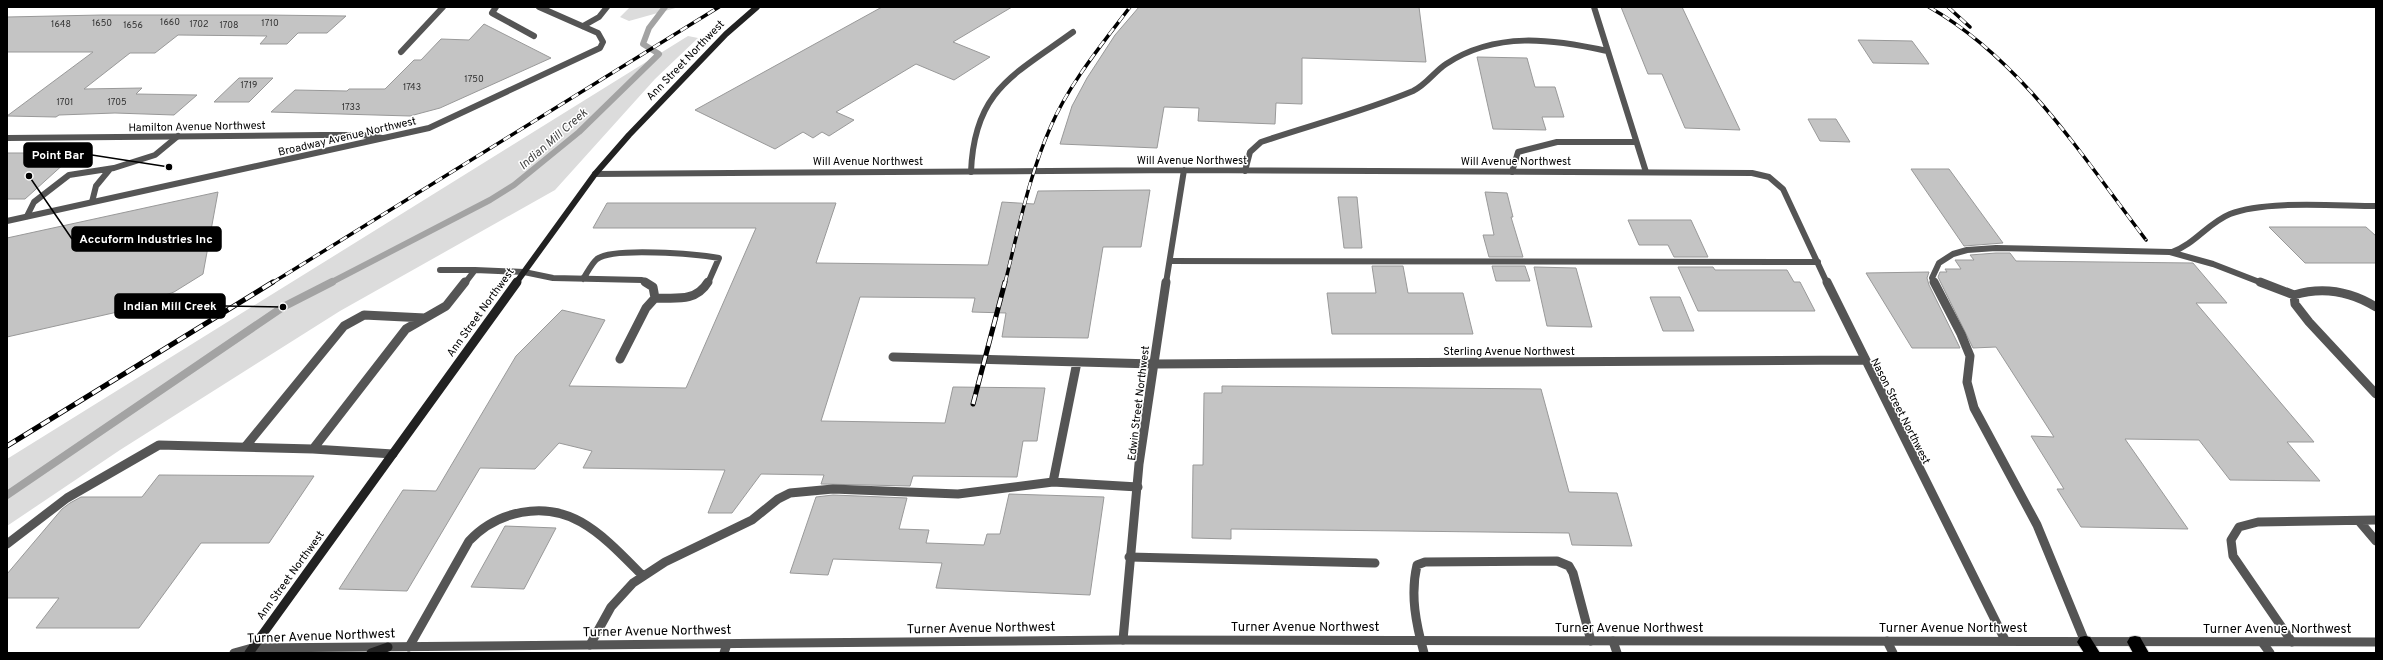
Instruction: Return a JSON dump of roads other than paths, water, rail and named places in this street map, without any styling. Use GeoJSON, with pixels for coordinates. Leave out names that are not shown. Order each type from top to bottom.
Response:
{"type":"FeatureCollection","features":[{"type":"Feature","properties":{"kind":"main road","name":"Ann Street Northwest"},"geometry":{"type":"LineString","coordinates":[[250,651],[595,174],[629,135],[710,51],[757,7]]}},
{"type":"Feature","properties":{"kind":"main road"},"geometry":{"type":"LineString","coordinates":[[371,653],[388,647]]}},
{"type":"Feature","properties":{"kind":"street"},"geometry":{"type":"LineString","coordinates":[[401,52],[443,7]]}},
{"type":"Feature","properties":{"kind":"street"},"geometry":{"type":"LineString","coordinates":[[496,7],[492,13],[534,36]]}},
{"type":"Feature","properties":{"kind":"street"},"geometry":{"type":"LineString","coordinates":[[583,26],[599,17],[607,7]]}},
{"type":"Feature","properties":{"kind":"street"},"geometry":{"type":"LineString","coordinates":[[1594,7],[1646,172]]}},
{"type":"Feature","properties":{"kind":"street","name":"Broadway Avenue Northwest"},"geometry":{"type":"LineString","coordinates":[[7,221],[429,128],[591,54],[600,48],[602,42],[598,32],[542,8]]}},
{"type":"Feature","properties":{"kind":"street"},"geometry":{"type":"LineString","coordinates":[[971,172],[971,155],[984,111],[1002,84],[1073,32]]}},
{"type":"Feature","properties":{"kind":"street"},"geometry":{"type":"LineString","coordinates":[[1245,170],[1250,152],[1261,142],[1415,90],[1446,64],[1480,47],[1513,40],[1545,40],[1567,42],[1607,51]]}},
{"type":"Feature","properties":{"kind":"street","name":"Hamilton Avenue Northwest"},"geometry":{"type":"LineString","coordinates":[[7,138],[355,135],[387,138]]}},
{"type":"Feature","properties":{"kind":"street"},"geometry":{"type":"LineString","coordinates":[[27,216],[34,202],[69,175],[110,169],[155,155],[178,136]]}},
{"type":"Feature","properties":{"kind":"street"},"geometry":{"type":"LineString","coordinates":[[1512,172],[1518,152],[1557,142],[1636,142]]}},
{"type":"Feature","properties":{"kind":"street"},"geometry":{"type":"LineString","coordinates":[[92,202],[96,186],[110,169]]}},
{"type":"Feature","properties":{"kind":"street","name":"Will Avenue Northwest"},"geometry":{"type":"LineString","coordinates":[[595,174],[1184,170],[1756,173],[1778,182],[1783,189]]}},
{"type":"Feature","properties":{"kind":"street","name":"Edwin Street Northwest"},"geometry":{"type":"LineString","coordinates":[[1123,640],[1129,557],[1138,487],[1154,364],[1184,170]]}},
{"type":"Feature","properties":{"kind":"street","name":"Nason Street Northwest"},"geometry":{"type":"LineString","coordinates":[[1783,189],[1864,360],[2005,640]]}},
{"type":"Feature","properties":{"kind":"street"},"geometry":{"type":"LineString","coordinates":[[2170,252],[2195,242],[2218,221],[2238,211],[2255,207],[2376,206]]}},
{"type":"Feature","properties":{"kind":"street"},"geometry":{"type":"LineString","coordinates":[[2088,648],[2036,525],[1974,408],[1966,378],[1971,364],[1970,355],[1959,328],[1939,295],[1932,278],[1940,262],[1954,254],[1972,250],[2021,248],[2170,252],[2213,264],[2294,295],[2307,290],[2324,288],[2346,292],[2365,299],[2376,307]]}},
{"type":"Feature","properties":{"kind":"street"},"geometry":{"type":"LineString","coordinates":[[583,279],[597,259],[611,252],[695,254],[719,258],[707,287],[699,294],[690,298],[655,298],[646,308],[620,359]]}},
{"type":"Feature","properties":{"kind":"street"},"geometry":{"type":"LineString","coordinates":[[1170,262],[1818,262]]}},
{"type":"Feature","properties":{"kind":"street"},"geometry":{"type":"LineString","coordinates":[[440,270],[524,272],[553,278],[642,280],[653,287],[655,298]]}},
{"type":"Feature","properties":{"kind":"street"},"geometry":{"type":"LineString","coordinates":[[313,449],[406,329],[446,306],[475,270]]}},
{"type":"Feature","properties":{"kind":"street"},"geometry":{"type":"LineString","coordinates":[[2294,295],[2295,304],[2309,322],[2376,394]]}},
{"type":"Feature","properties":{"kind":"street"},"geometry":{"type":"LineString","coordinates":[[245,447],[344,326],[364,315],[426,318]]}},
{"type":"Feature","properties":{"kind":"street","name":"Sterling Avenue Northwest"},"geometry":{"type":"LineString","coordinates":[[893,357],[1154,364],[1864,360]]}},
{"type":"Feature","properties":{"kind":"street"},"geometry":{"type":"LineString","coordinates":[[1053,482],[1077,362]]}},
{"type":"Feature","properties":{"kind":"street"},"geometry":{"type":"LineString","coordinates":[[7,544],[67,498],[159,445],[313,449],[393,454]]}},
{"type":"Feature","properties":{"kind":"street"},"geometry":{"type":"LineString","coordinates":[[590,645],[619,596],[642,576],[662,564],[752,519],[776,500],[795,491],[864,490],[946,494],[1000,490],[1053,482],[1138,487]]}},
{"type":"Feature","properties":{"kind":"street"},"geometry":{"type":"LineString","coordinates":[[409,647],[470,540],[487,524],[506,515],[531,511],[571,517],[607,542],[642,576]]}},
{"type":"Feature","properties":{"kind":"street"},"geometry":{"type":"LineString","coordinates":[[2359,520],[2376,540]]}},
{"type":"Feature","properties":{"kind":"street"},"geometry":{"type":"LineString","coordinates":[[2292,642],[2233,556],[2231,540],[2240,527],[2258,522],[2376,520]]}},
{"type":"Feature","properties":{"kind":"street"},"geometry":{"type":"LineString","coordinates":[[1129,557],[1375,563]]}},
{"type":"Feature","properties":{"kind":"street"},"geometry":{"type":"LineString","coordinates":[[1424,653],[1420,641],[1413,578],[1417,565],[1426,562],[1557,561],[1569,566],[1573,573],[1591,641]]}},
{"type":"Feature","properties":{"kind":"street","name":"Turner Avenue Northwest"},"geometry":{"type":"LineString","coordinates":[[234,653],[250,651],[388,647],[590,645],[726,648],[1123,640],[1887,642],[2005,640],[2088,648],[2138,648],[2262,642],[2376,642]]}},
{"type":"Feature","properties":{"kind":"street"},"geometry":{"type":"LineString","coordinates":[[1613,641],[1617,653]]}},
{"type":"Feature","properties":{"kind":"street"},"geometry":{"type":"LineString","coordinates":[[1887,642],[1893,653]]}},
{"type":"Feature","properties":{"kind":"street"},"geometry":{"type":"LineString","coordinates":[[2262,642],[2270,653]]}},
{"type":"Feature","properties":{"kind":"waterway","name":"Indian Mill Creek"},"geometry":{"type":"LineString","coordinates":[[330,283],[490,200],[514,185],[579,132],[659,54],[643,44],[649,28],[665,7]]}},
{"type":"Feature","properties":{"kind":"waterway","name":"Indian Mill Creek"},"geometry":{"type":"LineString","coordinates":[[7,495],[283,307],[332,282]]}},
{"type":"Feature","properties":{"kind":"railway"},"geometry":{"type":"LineString","coordinates":[[272,283],[719,7]]}},
{"type":"Feature","properties":{"kind":"railway"},"geometry":{"type":"LineString","coordinates":[[1005,283],[1030,183],[1043,145],[1058,110],[1077,79],[1130,7]]}},
{"type":"Feature","properties":{"kind":"railway"},"geometry":{"type":"LineString","coordinates":[[1929,7],[1962,29],[1993,54],[2022,82],[2074,143],[2146,240]]}},
{"type":"Feature","properties":{"kind":"railway"},"geometry":{"type":"LineString","coordinates":[[1948,7],[1970,27]]}},
{"type":"Feature","properties":{"kind":"railway"},"geometry":{"type":"LineString","coordinates":[[7,446],[273,282]]}},
{"type":"Feature","properties":{"kind":"railway"},"geometry":{"type":"LineString","coordinates":[[973,404],[1005,282]]}},
{"type":"Feature","properties":{"kind":"place","name":"Point Bar"},"geometry":{"type":"Point","coordinates":[169,167]}},
{"type":"Feature","properties":{"kind":"place","name":"Accuform Industries Inc"},"geometry":{"type":"Point","coordinates":[29,176]}},
{"type":"Feature","properties":{"kind":"place","name":"Indian Mill Creek"},"geometry":{"type":"Point","coordinates":[283,307]}}]}
